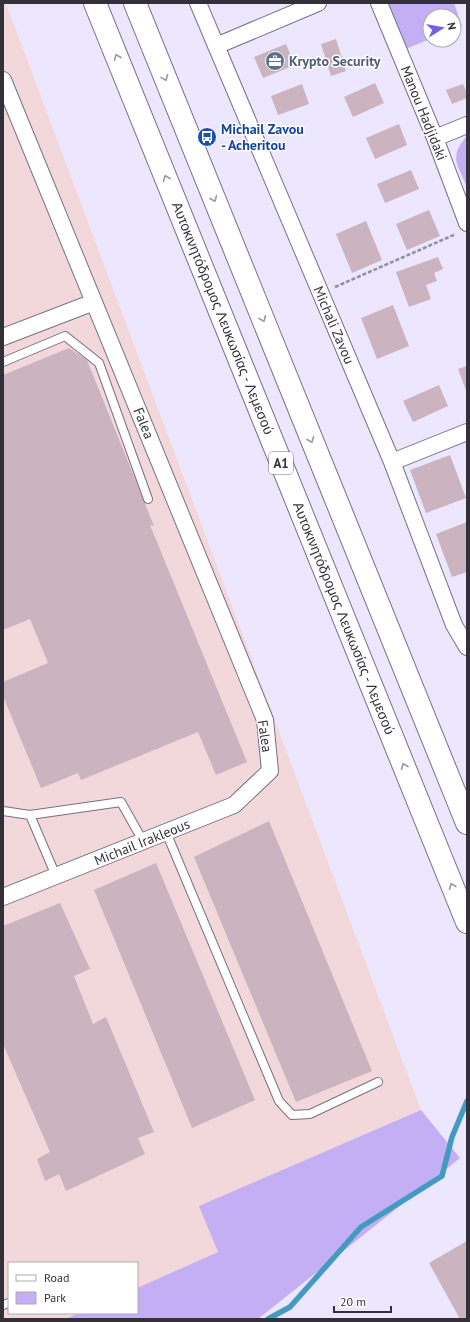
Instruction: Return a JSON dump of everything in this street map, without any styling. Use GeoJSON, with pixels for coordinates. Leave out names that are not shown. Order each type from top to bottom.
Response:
{"type":"FeatureCollection","features":[{"type":"Feature","properties":{"kind":"highway","name":"Αυτοκινητόδρομος Λευκωσίας - Λεμεσού"},"geometry":{"type":"LineString","coordinates":[[95,3],[467,922]]}},
{"type":"Feature","properties":{"kind":"highway"},"geometry":{"type":"LineString","coordinates":[[135,3],[467,823]]}},
{"type":"Feature","properties":{"kind":"street","name":"Michali Zavou"},"geometry":{"type":"LineString","coordinates":[[198,3],[392,462],[454,625],[467,647]]}},
{"type":"Feature","properties":{"kind":"street"},"geometry":{"type":"LineString","coordinates":[[216,46],[318,3]]}},
{"type":"Feature","properties":{"kind":"street","name":"Manou Hadjidaki"},"geometry":{"type":"LineString","coordinates":[[379,3],[435,138],[463,228]]}},
{"type":"Feature","properties":{"kind":"street","name":"Falea"},"geometry":{"type":"LineString","coordinates":[[3,80],[265,720],[270,771]]}},
{"type":"Feature","properties":{"kind":"street"},"geometry":{"type":"LineString","coordinates":[[435,138],[467,125]]}},
{"type":"Feature","properties":{"kind":"street"},"geometry":{"type":"LineString","coordinates":[[3,337],[94,302]]}},
{"type":"Feature","properties":{"kind":"street"},"geometry":{"type":"LineString","coordinates":[[392,462],[467,432]]}},
{"type":"Feature","properties":{"kind":"street","name":"Michail Irakleous"},"geometry":{"type":"LineString","coordinates":[[3,897],[234,805],[270,771]]}},
{"type":"Feature","properties":{"kind":"lane"},"geometry":{"type":"LineString","coordinates":[[3,362],[65,336],[99,363],[148,499]]}},
{"type":"Feature","properties":{"kind":"lane"},"geometry":{"type":"LineString","coordinates":[[3,811],[30,815],[121,802],[143,842]]}},
{"type":"Feature","properties":{"kind":"lane"},"geometry":{"type":"LineString","coordinates":[[30,815],[56,876]]}},
{"type":"Feature","properties":{"kind":"lane"},"geometry":{"type":"LineString","coordinates":[[166,832],[279,1101],[292,1116],[310,1114],[378,1082]]}},
{"type":"Feature","properties":{"kind":"path"},"geometry":{"type":"LineString","coordinates":[[321,293],[463,228]]}},
{"type":"Feature","properties":{"kind":"shaded area"},"geometry":{"type":"Polygon","coordinates":[[[3,3],[6,3],[421,1110],[200,1206],[218,1252],[138,1288],[138,1262],[8,1262],[8,1314],[77,1314],[65,1319],[3,1319],[3,3]]]}},
{"type":"Feature","properties":{"kind":"green space"},"geometry":{"type":"Polygon","coordinates":[[[385,3],[454,3],[456,8],[422,8],[422,42],[403,50],[385,3]]]}},
{"type":"Feature","properties":{"kind":"green space"},"geometry":{"type":"Polygon","coordinates":[[[467,136],[467,187],[458,167],[456,156],[461,143],[467,136]]]}},
{"type":"Feature","properties":{"kind":"green space"},"geometry":{"type":"Polygon","coordinates":[[[421,1110],[460,1158],[258,1319],[65,1319],[77,1314],[138,1314],[138,1288],[218,1252],[199,1206],[421,1110]]]}},
{"type":"Feature","properties":{"kind":"building"},"geometry":{"type":"Polygon","coordinates":[[[336,39],[346,71],[331,76],[321,44],[336,39]]]}},
{"type":"Feature","properties":{"kind":"building","name":"Krypto Security"},"geometry":{"type":"Polygon","coordinates":[[[286,44],[295,65],[263,78],[254,57],[286,44]]]}},
{"type":"Feature","properties":{"kind":"building"},"geometry":{"type":"Polygon","coordinates":[[[375,83],[384,103],[353,117],[344,97],[375,83]]]}},
{"type":"Feature","properties":{"kind":"building"},"geometry":{"type":"Polygon","coordinates":[[[302,84],[309,104],[278,115],[271,96],[302,84]]]}},
{"type":"Feature","properties":{"kind":"building"},"geometry":{"type":"Polygon","coordinates":[[[463,84],[467,93],[467,98],[452,104],[446,90],[463,84]]]}},
{"type":"Feature","properties":{"kind":"building"},"geometry":{"type":"Polygon","coordinates":[[[399,124],[407,145],[375,159],[366,138],[399,124]]]}},
{"type":"Feature","properties":{"kind":"building"},"geometry":{"type":"Polygon","coordinates":[[[411,170],[419,189],[385,203],[377,184],[411,170]]]}},
{"type":"Feature","properties":{"kind":"building"},"geometry":{"type":"Polygon","coordinates":[[[429,210],[440,236],[407,250],[396,224],[429,210]]]}},
{"type":"Feature","properties":{"kind":"building"},"geometry":{"type":"Polygon","coordinates":[[[366,221],[382,260],[352,273],[336,234],[366,221]]]}},
{"type":"Feature","properties":{"kind":"building"},"geometry":{"type":"Polygon","coordinates":[[[438,257],[443,269],[434,273],[437,281],[426,285],[431,299],[409,307],[396,272],[438,257]]]}},
{"type":"Feature","properties":{"kind":"building"},"geometry":{"type":"Polygon","coordinates":[[[393,305],[409,346],[377,359],[361,318],[393,305]]]}},
{"type":"Feature","properties":{"kind":"building"},"geometry":{"type":"Polygon","coordinates":[[[69,348],[87,360],[154,526],[150,525],[247,762],[216,775],[198,732],[81,780],[78,773],[41,788],[3,696],[3,682],[48,663],[30,619],[3,630],[3,375],[69,348]]]}},
{"type":"Feature","properties":{"kind":"building"},"geometry":{"type":"Polygon","coordinates":[[[467,366],[467,393],[458,369],[467,366]]]}},
{"type":"Feature","properties":{"kind":"building"},"geometry":{"type":"Polygon","coordinates":[[[439,385],[448,406],[413,422],[403,401],[439,385]]]}},
{"type":"Feature","properties":{"kind":"building"},"geometry":{"type":"Polygon","coordinates":[[[450,455],[466,498],[426,513],[410,470],[450,455]]]}},
{"type":"Feature","properties":{"kind":"building"},"geometry":{"type":"Polygon","coordinates":[[[467,522],[467,572],[452,577],[436,534],[467,522]]]}},
{"type":"Feature","properties":{"kind":"building"},"geometry":{"type":"Polygon","coordinates":[[[269,821],[372,1071],[296,1102],[194,857],[269,821]]]}},
{"type":"Feature","properties":{"kind":"building"},"geometry":{"type":"Polygon","coordinates":[[[156,863],[255,1100],[192,1128],[94,890],[156,863]]]}},
{"type":"Feature","properties":{"kind":"building"},"geometry":{"type":"Polygon","coordinates":[[[60,903],[90,969],[74,976],[93,1024],[106,1017],[154,1132],[138,1138],[145,1154],[66,1191],[59,1174],[45,1181],[37,1159],[50,1152],[3,1044],[3,926],[60,903]]]}},
{"type":"Feature","properties":{"kind":"building"},"geometry":{"type":"Polygon","coordinates":[[[467,1241],[467,1319],[460,1319],[429,1263],[467,1241]]]}},
{"type":"Feature","properties":{"kind":"waterway"},"geometry":{"type":"LineString","coordinates":[[268,1319],[290,1307],[361,1227],[442,1176],[452,1137],[467,1101]]}},
{"type":"Feature","properties":{"kind":"place","name":"Krypto Security"},"geometry":{"type":"Point","coordinates":[275,61]}},
{"type":"Feature","properties":{"kind":"place","name":"Michail Zavou - Acheritou"},"geometry":{"type":"Point","coordinates":[207,137]}}]}
